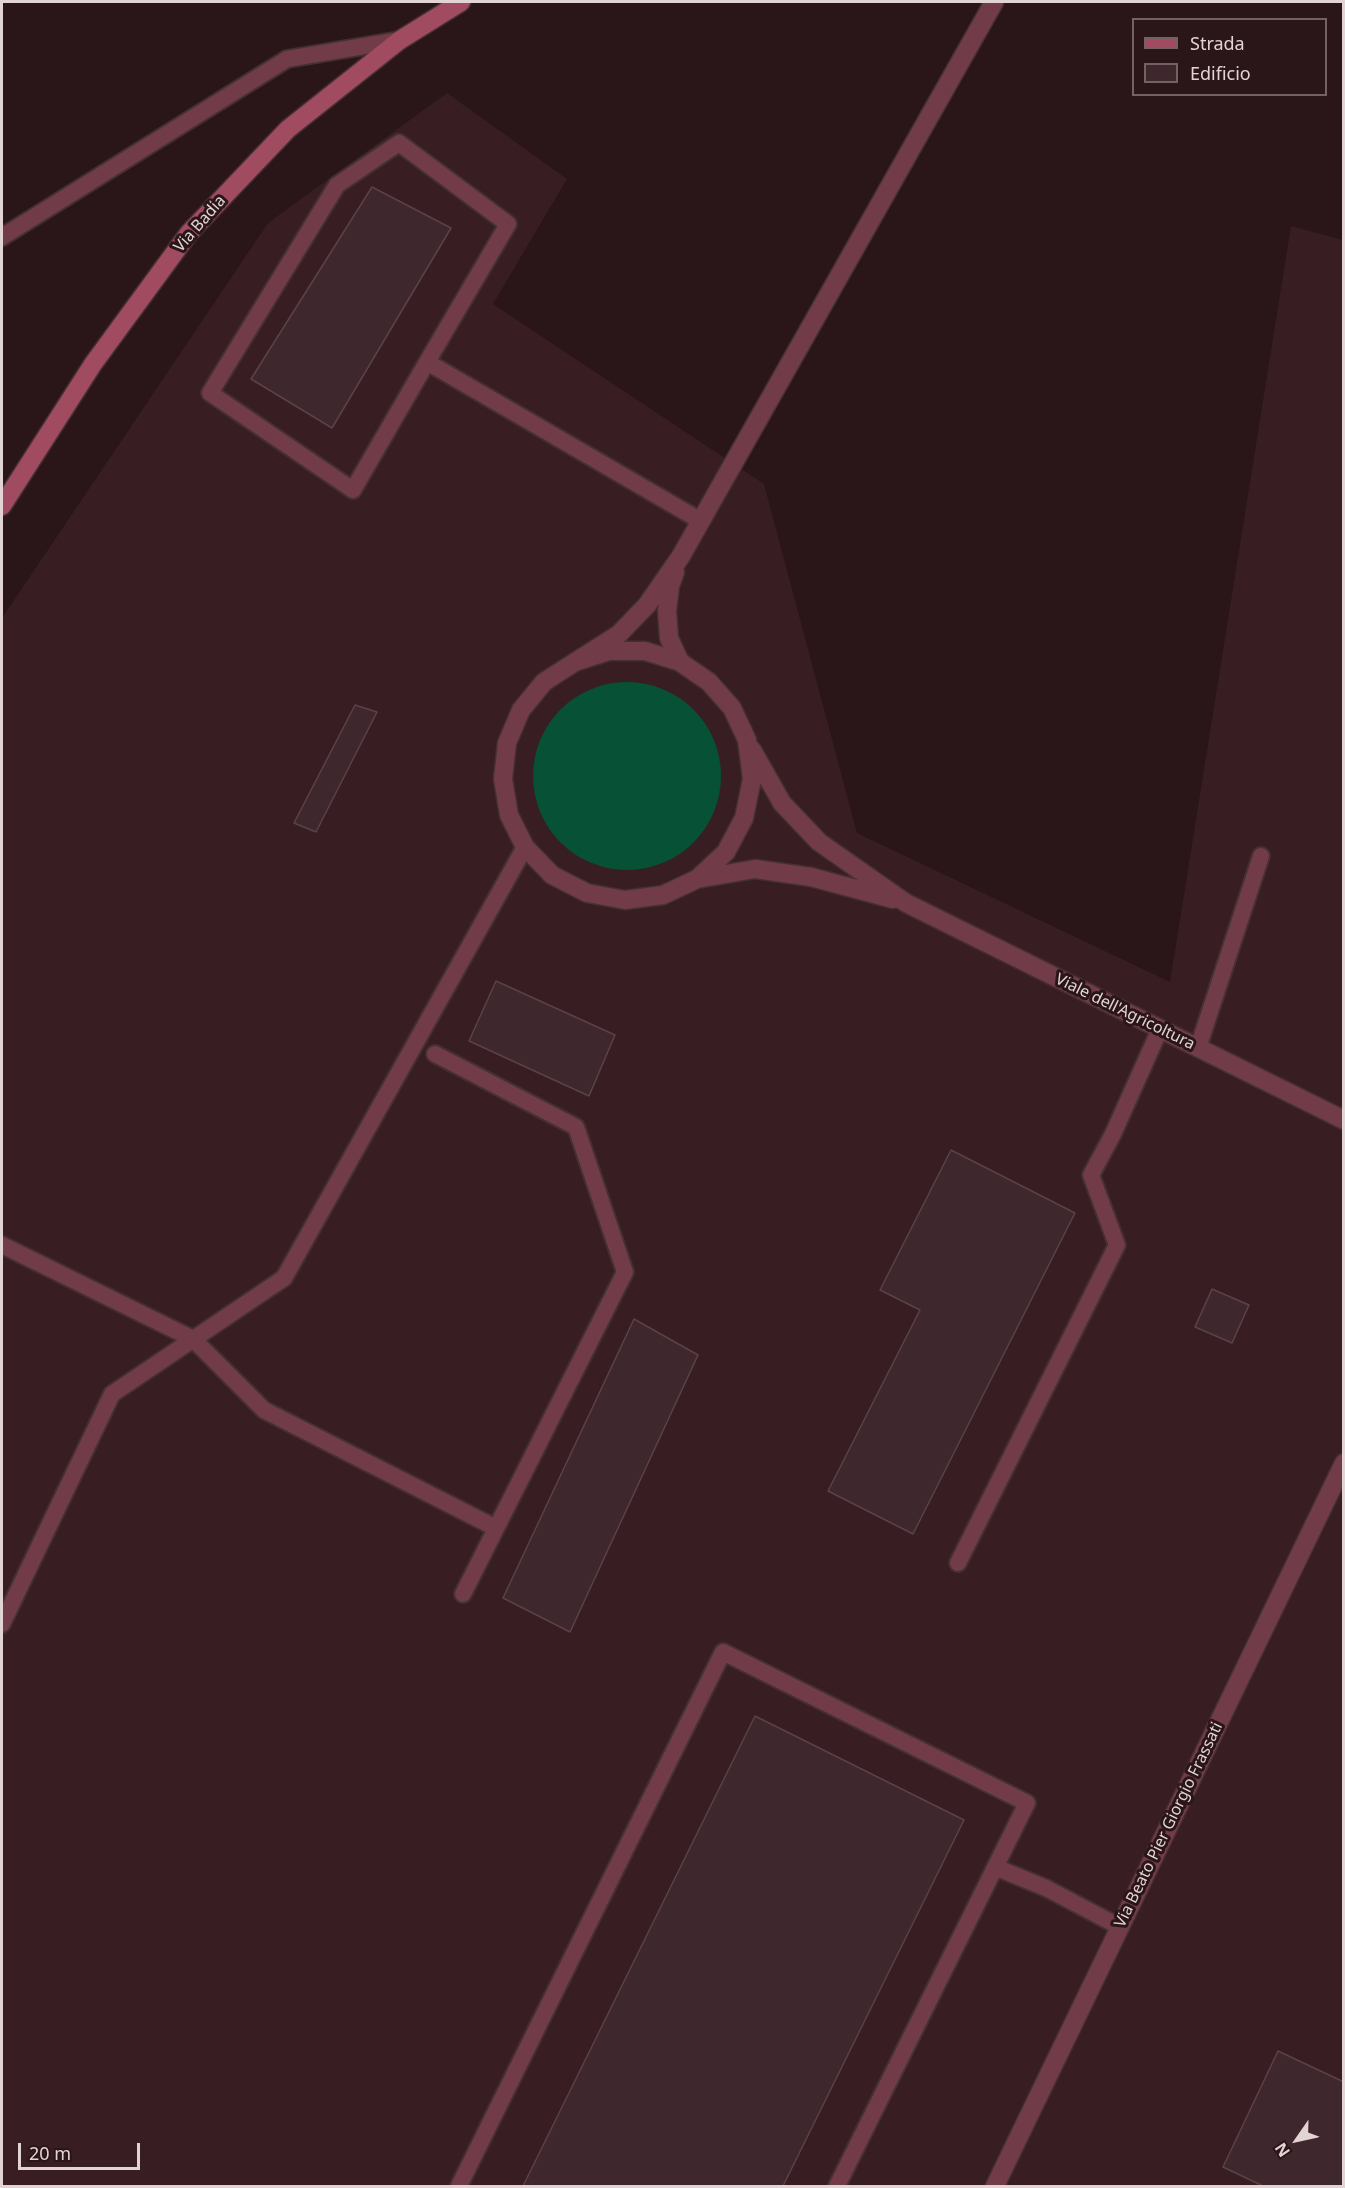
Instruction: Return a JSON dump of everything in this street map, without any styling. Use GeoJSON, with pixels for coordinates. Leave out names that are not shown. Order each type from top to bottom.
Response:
{"type":"FeatureCollection","features":[{"type":"Feature","properties":{"kind":"main road","name":"Via Badia"},"geometry":{"type":"LineString","coordinates":[[2,506],[93,364],[189,233],[288,129],[400,40],[461,2]]}},
{"type":"Feature","properties":{"kind":"street"},"geometry":{"type":"LineString","coordinates":[[575,662],[626,627],[647,605],[681,556],[994,2]]}},
{"type":"Feature","properties":{"kind":"street"},"geometry":{"type":"LineString","coordinates":[[680,662],[669,638],[667,611],[670,586],[681,556]]}},
{"type":"Feature","properties":{"kind":"street","name":"Viale dell'Agricoltura"},"geometry":{"type":"LineString","coordinates":[[906,903],[811,877],[755,869],[698,879],[663,895],[625,900],[587,893],[552,875],[525,847],[509,815],[503,779],[507,743],[521,710],[544,682],[575,662],[609,651],[645,651],[680,662],[709,682],[732,708],[782,803],[819,842],[906,903],[1344,1120]]}},
{"type":"Feature","properties":{"kind":"street","name":"Viale dell'Agricoltura"},"geometry":{"type":"LineString","coordinates":[[698,879],[726,852],[744,818],[752,779],[747,740]]}},
{"type":"Feature","properties":{"kind":"street","name":"Via Beato Pier Giorgio Frassati"},"geometry":{"type":"LineString","coordinates":[[995,2187],[1344,1463]]}},
{"type":"Feature","properties":{"kind":"lane"},"geometry":{"type":"LineString","coordinates":[[2,237],[287,59],[400,40]]}},
{"type":"Feature","properties":{"kind":"lane"},"geometry":{"type":"LineString","coordinates":[[399,143],[508,224],[427,362],[353,490],[210,393],[337,184],[399,143]]}},
{"type":"Feature","properties":{"kind":"lane"},"geometry":{"type":"LineString","coordinates":[[427,362],[700,521]]}},
{"type":"Feature","properties":{"kind":"lane"},"geometry":{"type":"LineString","coordinates":[[2,1624],[112,1394],[284,1278],[525,847]]}},
{"type":"Feature","properties":{"kind":"lane"},"geometry":{"type":"LineString","coordinates":[[1198,1048],[1261,856]]}},
{"type":"Feature","properties":{"kind":"lane"},"geometry":{"type":"LineString","coordinates":[[958,1563],[1117,1245],[1091,1175],[1113,1134],[1160,1029]]}},
{"type":"Feature","properties":{"kind":"lane"},"geometry":{"type":"LineString","coordinates":[[435,1054],[576,1126],[625,1272],[463,1594]]}},
{"type":"Feature","properties":{"kind":"lane"},"geometry":{"type":"LineString","coordinates":[[2,1245],[193,1340],[264,1410],[496,1528]]}},
{"type":"Feature","properties":{"kind":"lane"},"geometry":{"type":"LineString","coordinates":[[459,2187],[723,1652],[1027,1803],[837,2187]]}},
{"type":"Feature","properties":{"kind":"lane"},"geometry":{"type":"LineString","coordinates":[[995,1867],[1046,1888],[1120,1927]]}},
{"type":"Feature","properties":{"kind":"shaded area"},"geometry":{"type":"Polygon","coordinates":[[[447,93],[567,179],[493,304],[764,484],[857,833],[1170,982],[1291,226],[1343,240],[1343,2186],[2,2186],[2,618],[268,223],[447,93]]]}},
{"type":"Feature","properties":{"kind":"green space"},"geometry":{"type":"Polygon","coordinates":[[[618,682],[636,682],[663,689],[694,709],[714,740],[721,776],[714,812],[694,843],[663,863],[636,870],[618,870],[583,859],[567,849],[554,836],[537,803],[533,785],[533,767],[544,732],[554,716],[567,703],[600,686],[618,682]]]}},
{"type":"Feature","properties":{"kind":"building"},"geometry":{"type":"Polygon","coordinates":[[[372,187],[451,228],[332,428],[251,379],[372,187]]]}},
{"type":"Feature","properties":{"kind":"building"},"geometry":{"type":"Polygon","coordinates":[[[355,705],[377,712],[316,832],[294,823],[355,705]]]}},
{"type":"Feature","properties":{"kind":"building"},"geometry":{"type":"Polygon","coordinates":[[[496,981],[615,1035],[589,1096],[469,1041],[496,981]]]}},
{"type":"Feature","properties":{"kind":"building"},"geometry":{"type":"Polygon","coordinates":[[[951,1150],[1075,1213],[913,1534],[828,1491],[920,1310],[880,1290],[951,1150]]]}},
{"type":"Feature","properties":{"kind":"building"},"geometry":{"type":"Polygon","coordinates":[[[1212,1289],[1249,1305],[1232,1343],[1195,1327],[1212,1289]]]}},
{"type":"Feature","properties":{"kind":"building"},"geometry":{"type":"Polygon","coordinates":[[[634,1319],[698,1355],[570,1632],[503,1598],[634,1319]]]}},
{"type":"Feature","properties":{"kind":"building"},"geometry":{"type":"Polygon","coordinates":[[[755,1716],[964,1820],[783,2186],[523,2186],[755,1716]]]}},
{"type":"Feature","properties":{"kind":"building"},"geometry":{"type":"Polygon","coordinates":[[[1278,2051],[1344,2082],[1344,2186],[1263,2186],[1223,2167],[1278,2051]]]}}]}
